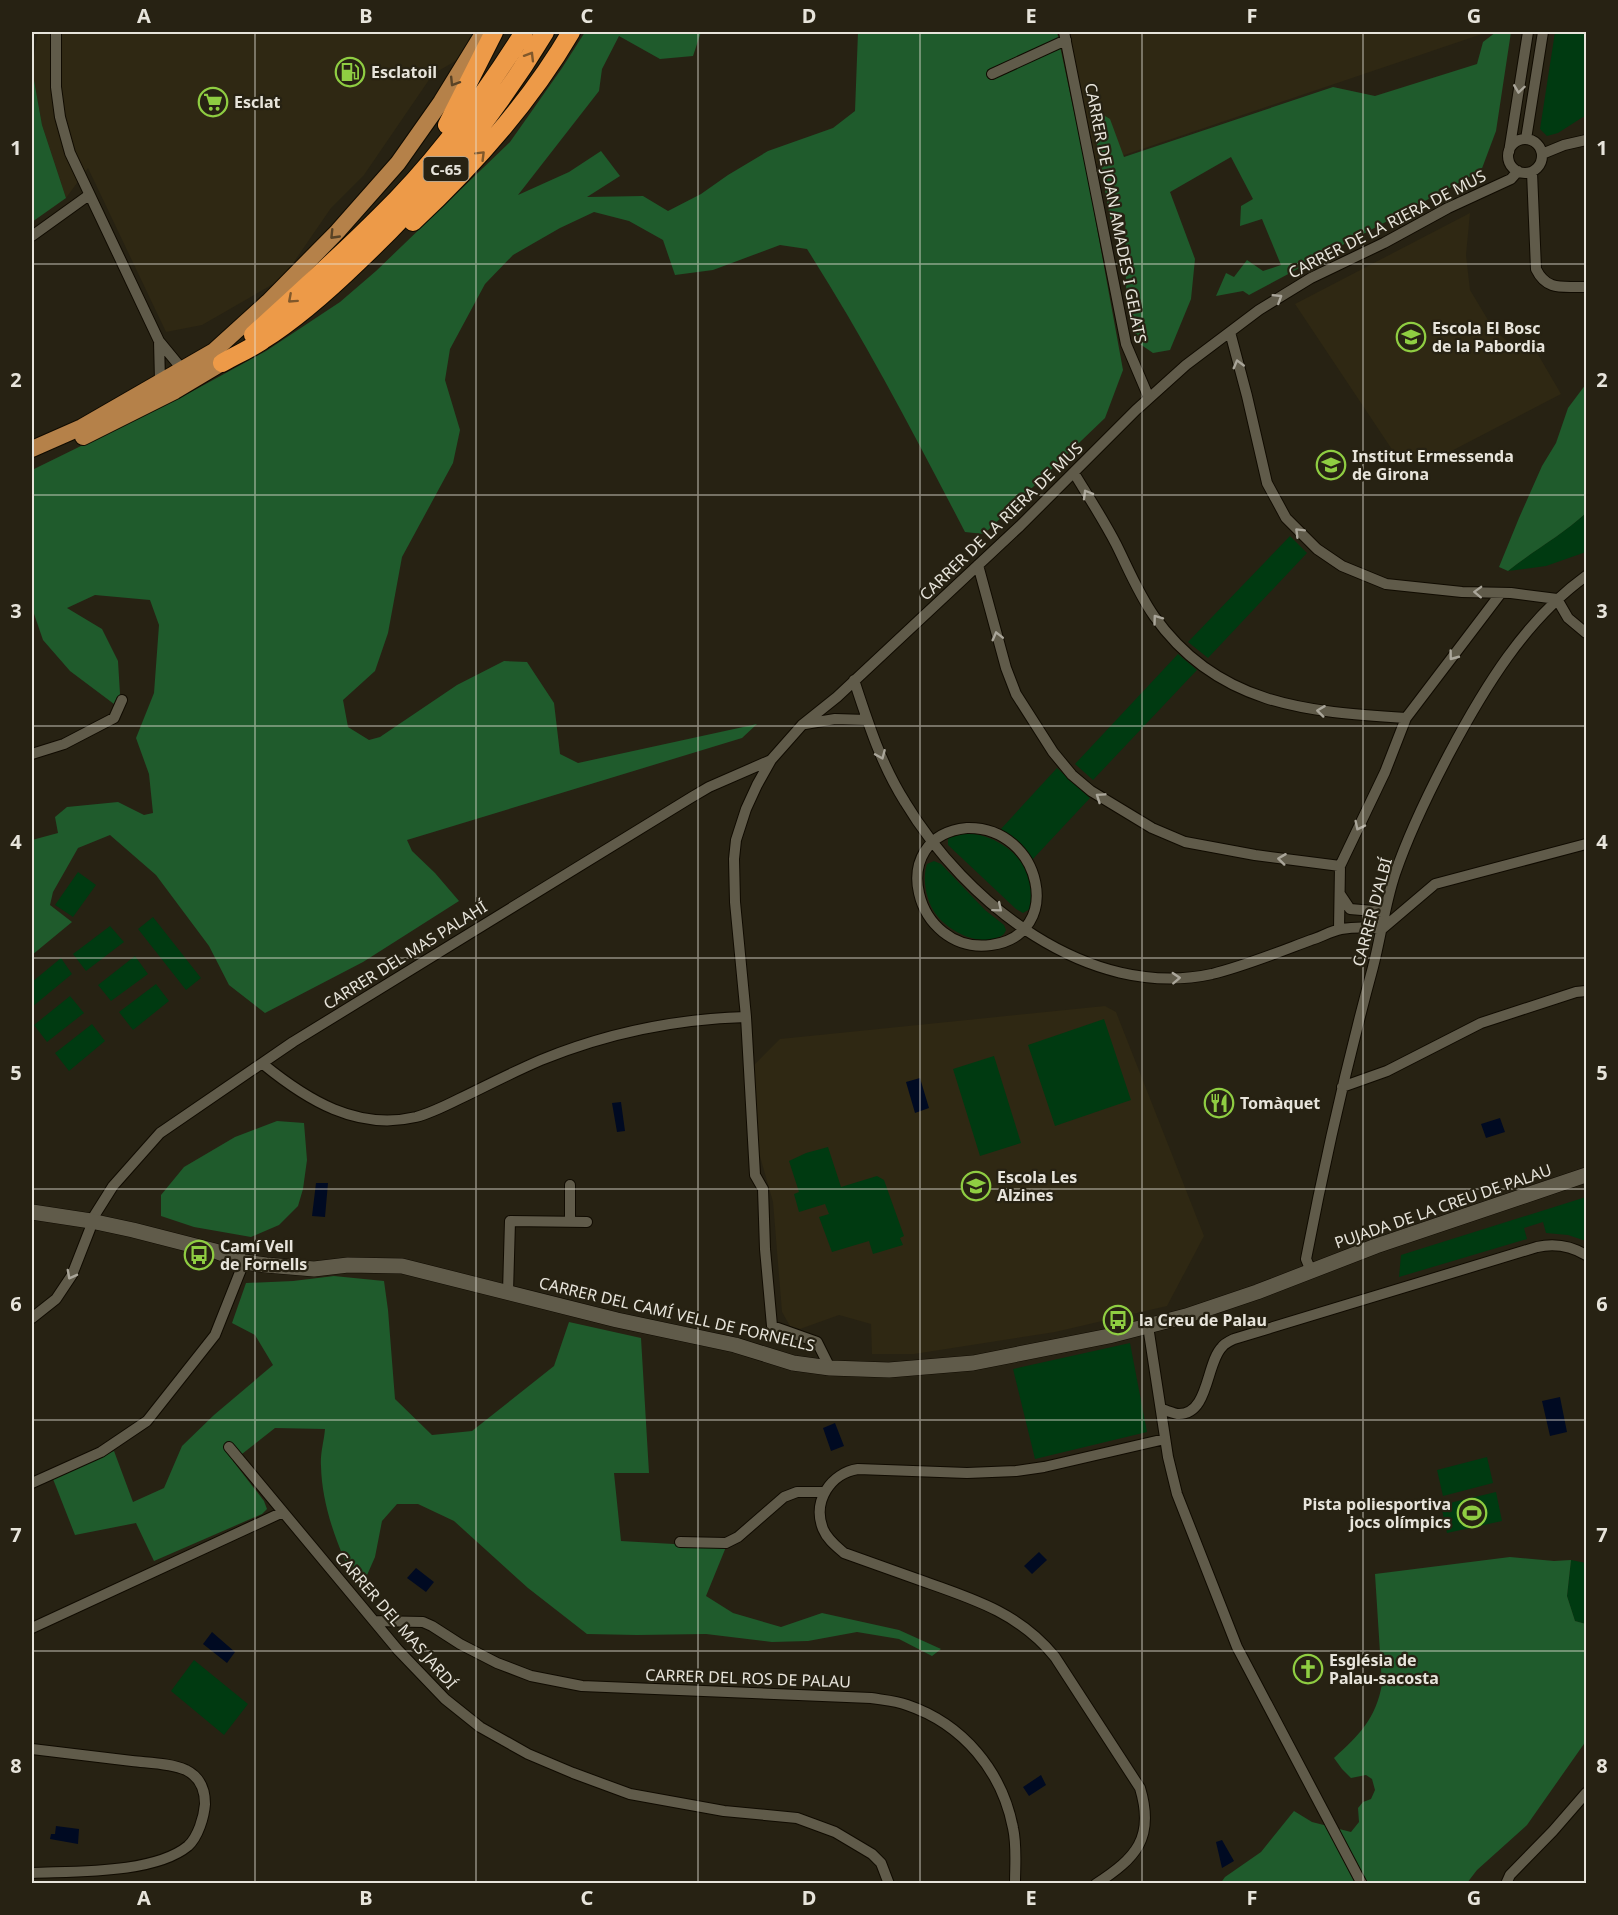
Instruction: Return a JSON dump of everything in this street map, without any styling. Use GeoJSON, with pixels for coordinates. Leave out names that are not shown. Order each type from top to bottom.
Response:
{"type":"FeatureCollection","features":[{"type":"Feature","properties":{"kind":"highway"},"geometry":{"type":"LineString","coordinates":[[365,230],[424,160],[453,116],[494,32]]}},
{"type":"Feature","properties":{"kind":"highway","name":"C-65"},"geometry":{"type":"LineString","coordinates":[[222,363],[381,215],[444,146],[501,68],[524,32]]}},
{"type":"Feature","properties":{"kind":"highway","name":"C-65"},"geometry":{"type":"LineString","coordinates":[[222,363],[263,340],[328,291],[388,234],[457,157],[518,78],[545,32]]}},
{"type":"Feature","properties":{"kind":"highway"},"geometry":{"type":"LineString","coordinates":[[328,291],[369,263],[488,148],[521,107],[571,32]]}},
{"type":"Feature","properties":{"kind":"main road"},"geometry":{"type":"LineString","coordinates":[[32,449],[82,427],[214,351],[268,303],[375,192],[431,117],[484,32]]}},
{"type":"Feature","properties":{"kind":"main road","name":"C-65"},"geometry":{"type":"LineString","coordinates":[[32,461],[135,412],[222,363]]}},
{"type":"Feature","properties":{"kind":"street"},"geometry":{"type":"LineString","coordinates":[[56,32],[56,87],[60,117],[70,153],[159,341],[182,369]]}},
{"type":"Feature","properties":{"kind":"street"},"geometry":{"type":"LineString","coordinates":[[1509,152],[1515,142],[1526,139],[1540,148],[1542,154],[1540,164],[1532,172],[1525,173],[1518,171],[1509,163],[1509,152],[1528,32]]}},
{"type":"Feature","properties":{"kind":"street"},"geometry":{"type":"LineString","coordinates":[[1526,139],[1543,32]]}},
{"type":"Feature","properties":{"kind":"street"},"geometry":{"type":"LineString","coordinates":[[992,74],[1065,36]]}},
{"type":"Feature","properties":{"kind":"street","name":"CARRER DE JOAN AMADES I GELATS"},"geometry":{"type":"LineString","coordinates":[[1065,36],[1126,344],[1149,398]]}},
{"type":"Feature","properties":{"kind":"street"},"geometry":{"type":"LineString","coordinates":[[1542,154],[1564,145],[1587,140]]}},
{"type":"Feature","properties":{"kind":"street","name":"CARRER DE LA RIERA DE MUS"},"geometry":{"type":"LineString","coordinates":[[830,1368],[817,1342],[772,1326],[765,1249],[763,1189],[755,1175],[734,859],[736,840],[746,809],[771,760],[802,725],[854,681],[978,565],[1149,398],[1186,365],[1259,310],[1311,278],[1384,243],[1448,208],[1511,179],[1518,171]]}},
{"type":"Feature","properties":{"kind":"street"},"geometry":{"type":"LineString","coordinates":[[1532,172],[1536,268],[1540,278],[1552,286],[1587,287]]}},
{"type":"Feature","properties":{"kind":"street"},"geometry":{"type":"LineString","coordinates":[[32,236],[89,195]]}},
{"type":"Feature","properties":{"kind":"street"},"geometry":{"type":"LineString","coordinates":[[1230,332],[1267,483],[1286,518],[1304,537],[1342,566],[1386,584],[1557,599],[1568,618],[1587,633]]}},
{"type":"Feature","properties":{"kind":"street"},"geometry":{"type":"LineString","coordinates":[[159,341],[160,381]]}},
{"type":"Feature","properties":{"kind":"street"},"geometry":{"type":"LineString","coordinates":[[1074,473],[1115,542],[1136,587],[1154,615],[1171,638],[1204,669],[1252,694],[1283,704],[1331,712],[1406,718]]}},
{"type":"Feature","properties":{"kind":"street"},"geometry":{"type":"LineString","coordinates":[[978,565],[1006,669],[1016,694],[1053,752],[1072,775],[1091,791],[1152,828],[1185,842],[1255,855],[1340,866]]}},
{"type":"Feature","properties":{"kind":"street","name":"CARRER D'ALBÍ"},"geometry":{"type":"LineString","coordinates":[[1311,1271],[1305,1259],[1329,1143],[1395,874],[1431,788],[1477,702],[1510,654],[1557,599],[1587,576]]}},
{"type":"Feature","properties":{"kind":"street","name":"CARRER D'ALBÍ"},"geometry":{"type":"LineString","coordinates":[[1339,929],[1340,866],[1385,772],[1406,718],[1501,593]]}},
{"type":"Feature","properties":{"kind":"street"},"geometry":{"type":"LineString","coordinates":[[854,681],[887,770],[931,840],[983,895],[1024,928],[1066,954],[1113,972],[1162,979],[1212,974],[1339,929],[1365,927],[1382,929],[1435,884],[1587,844]]}},
{"type":"Feature","properties":{"kind":"street"},"geometry":{"type":"LineString","coordinates":[[32,754],[64,744],[114,717],[122,700]]}},
{"type":"Feature","properties":{"kind":"street"},"geometry":{"type":"LineString","coordinates":[[802,725],[835,719],[867,720]]}},
{"type":"Feature","properties":{"kind":"street","name":"CARRER DEL MAS PALAHÍ"},"geometry":{"type":"LineString","coordinates":[[32,1318],[56,1299],[72,1275],[91,1221],[113,1186],[160,1133],[293,1042],[700,792],[771,760]]}},
{"type":"Feature","properties":{"kind":"street"},"geometry":{"type":"LineString","coordinates":[[972,828],[995,832],[1016,846],[1028,862],[1035,878],[1034,911],[1024,928],[1004,941],[986,945],[963,943],[939,929],[925,911],[918,890],[919,867],[924,851],[931,840],[950,831],[972,828]]}},
{"type":"Feature","properties":{"kind":"street"},"geometry":{"type":"LineString","coordinates":[[1340,894],[1350,909],[1385,912]]}},
{"type":"Feature","properties":{"kind":"street"},"geometry":{"type":"LineString","coordinates":[[1342,1087],[1387,1071],[1481,1023],[1576,992],[1587,991]]}},
{"type":"Feature","properties":{"kind":"street"},"geometry":{"type":"LineString","coordinates":[[263,1064],[292,1087],[321,1104],[348,1115],[372,1120],[397,1120],[418,1116],[442,1107],[540,1061],[583,1045],[661,1025],[746,1017]]}},
{"type":"Feature","properties":{"kind":"street","name":"PUJADA DE LA CREU DE PALAU"},"geometry":{"type":"LineString","coordinates":[[1311,1271],[1376,1246],[1587,1175]]}},
{"type":"Feature","properties":{"kind":"street"},"geometry":{"type":"LineString","coordinates":[[570,1185],[570,1222]]}},
{"type":"Feature","properties":{"kind":"street","name":"CARRER DEL CAMÍ VELL DE FORNELLS"},"geometry":{"type":"LineString","coordinates":[[32,1212],[91,1221],[215,1251],[243,1262],[314,1269],[348,1265],[402,1266],[617,1320],[735,1345],[793,1363],[830,1368],[889,1370],[974,1364],[1109,1336],[1186,1316],[1311,1271]]}},
{"type":"Feature","properties":{"kind":"street"},"geometry":{"type":"LineString","coordinates":[[508,1292],[510,1221],[587,1222]]}},
{"type":"Feature","properties":{"kind":"street"},"geometry":{"type":"LineString","coordinates":[[1161,1408],[1179,1414],[1192,1409],[1201,1400],[1212,1365],[1222,1347],[1234,1339],[1537,1246],[1566,1246],[1587,1255]]}},
{"type":"Feature","properties":{"kind":"street"},"geometry":{"type":"LineString","coordinates":[[32,1483],[101,1452],[147,1421],[215,1335],[243,1262]]}},
{"type":"Feature","properties":{"kind":"street"},"geometry":{"type":"LineString","coordinates":[[1148,1326],[1168,1457],[1177,1494],[1237,1647],[1362,1884]]}},
{"type":"Feature","properties":{"kind":"street"},"geometry":{"type":"LineString","coordinates":[[1096,1884],[1126,1863],[1138,1847],[1144,1831],[1144,1803],[1140,1788],[1055,1657],[1043,1642],[991,1606],[844,1553],[831,1542],[823,1531],[820,1519],[824,1492],[840,1475],[858,1469],[967,1473],[1007,1472],[1055,1465],[1165,1439]]}},
{"type":"Feature","properties":{"kind":"street","name":"CARRER DEL MAS JARDÍ"},"geometry":{"type":"LineString","coordinates":[[229,1447],[398,1650],[445,1699],[480,1727],[528,1754],[630,1794],[724,1811],[797,1818],[835,1832],[872,1854],[881,1863],[889,1884]]}},
{"type":"Feature","properties":{"kind":"street"},"geometry":{"type":"LineString","coordinates":[[680,1542],[726,1543],[738,1537],[784,1497],[797,1492],[824,1492]]}},
{"type":"Feature","properties":{"kind":"street"},"geometry":{"type":"LineString","coordinates":[[32,1628],[283,1512]]}},
{"type":"Feature","properties":{"kind":"street","name":"CARRER DEL ROS DE PALAU"},"geometry":{"type":"LineString","coordinates":[[374,1621],[423,1622],[497,1663],[531,1676],[582,1686],[871,1698],[905,1704],[949,1725],[985,1762],[997,1781],[1007,1804],[1013,1829],[1015,1884]]}},
{"type":"Feature","properties":{"kind":"street"},"geometry":{"type":"LineString","coordinates":[[32,1749],[159,1764],[187,1770],[198,1779],[205,1792],[204,1809],[197,1833],[189,1845],[176,1853],[130,1867],[97,1871],[32,1873]]}},
{"type":"Feature","properties":{"kind":"street"},"geometry":{"type":"LineString","coordinates":[[1506,1884],[1510,1875],[1553,1832],[1587,1793]]}},
{"type":"Feature","properties":{"kind":"shaded area"},"geometry":{"type":"Polygon","coordinates":[[[38,32],[474,32],[459,59],[433,74],[364,175],[331,208],[285,275],[202,325],[166,332],[88,168],[66,198],[42,125],[32,69],[38,32]]]}},
{"type":"Feature","properties":{"kind":"shaded area"},"geometry":{"type":"Polygon","coordinates":[[[1057,32],[1488,32],[1086,168],[1057,32]]]}},
{"type":"Feature","properties":{"kind":"shaded area","name":"Escola El Bosc de la Pabordia"},"geometry":{"type":"Polygon","coordinates":[[[1470,213],[1466,255],[1470,290],[1494,330],[1512,345],[1536,351],[1561,394],[1436,459],[1419,464],[1395,454],[1295,304],[1470,213]]]}},
{"type":"Feature","properties":{"kind":"shaded area","name":"Escola Les Alzines"},"geometry":{"type":"Polygon","coordinates":[[[1105,1006],[1116,1012],[1204,1236],[1167,1306],[1055,1332],[914,1354],[872,1354],[871,1324],[839,1315],[800,1329],[790,1326],[782,1312],[773,1202],[757,1146],[751,1068],[780,1039],[1105,1006]]]}},
{"type":"Feature","properties":{"kind":"green space"},"geometry":{"type":"Polygon","coordinates":[[[585,32],[701,32],[693,56],[660,59],[619,36],[602,69],[599,91],[518,195],[569,172],[601,151],[620,176],[587,197],[643,196],[668,211],[701,194],[768,151],[833,128],[855,111],[858,32],[1057,32],[1086,168],[1123,370],[1105,418],[984,534],[965,532],[869,353],[807,249],[780,245],[713,270],[675,275],[663,240],[629,221],[594,212],[560,228],[513,255],[485,284],[450,349],[445,380],[460,430],[453,463],[402,557],[388,633],[375,671],[343,700],[348,727],[369,740],[380,737],[457,685],[504,661],[527,662],[554,703],[560,754],[578,763],[757,724],[742,738],[407,840],[412,851],[459,901],[363,962],[265,1013],[229,985],[209,946],[156,875],[110,835],[78,848],[53,892],[50,905],[72,922],[32,955],[32,840],[58,833],[55,817],[67,807],[118,802],[144,815],[153,813],[149,774],[136,738],[154,693],[159,625],[150,600],[95,595],[67,608],[102,629],[118,661],[120,694],[114,704],[70,671],[43,640],[32,608],[32,470],[191,392],[266,351],[340,302],[376,271],[510,142],[585,32]]]}},
{"type":"Feature","properties":{"kind":"green space"},"geometry":{"type":"Polygon","coordinates":[[[1496,32],[1511,32],[1496,131],[1481,171],[1249,295],[1243,291],[1216,296],[1226,273],[1234,277],[1247,260],[1263,271],[1281,265],[1262,219],[1240,226],[1241,206],[1253,199],[1231,157],[1170,192],[1195,259],[1191,299],[1170,350],[1153,353],[1137,342],[1126,287],[1125,214],[1112,229],[1090,107],[1110,119],[1124,157],[1333,87],[1375,96],[1477,64],[1483,42],[1496,32]]]}},
{"type":"Feature","properties":{"kind":"green space"},"geometry":{"type":"Polygon","coordinates":[[[1555,32],[1586,32],[1586,117],[1558,133],[1547,136],[1540,129],[1555,32]]]}},
{"type":"Feature","properties":{"kind":"green space"},"geometry":{"type":"Polygon","coordinates":[[[32,69],[42,125],[66,198],[32,222],[32,69]]]}},
{"type":"Feature","properties":{"kind":"green space"},"geometry":{"type":"Polygon","coordinates":[[[1586,384],[1586,513],[1508,571],[1499,567],[1542,466],[1556,443],[1568,408],[1586,384]]]}},
{"type":"Feature","properties":{"kind":"green space"},"geometry":{"type":"Polygon","coordinates":[[[1586,513],[1586,552],[1546,566],[1508,571],[1567,529],[1586,513]]]}},
{"type":"Feature","properties":{"kind":"green space"},"geometry":{"type":"Polygon","coordinates":[[[1290,536],[1307,553],[1208,658],[1188,642],[1290,536]]]}},
{"type":"Feature","properties":{"kind":"green space"},"geometry":{"type":"Polygon","coordinates":[[[1178,654],[1197,670],[1093,780],[1075,764],[1178,654]]]}},
{"type":"Feature","properties":{"kind":"green space"},"geometry":{"type":"Polygon","coordinates":[[[1057,768],[1090,798],[1032,860],[1000,830],[1057,768]]]}},
{"type":"Feature","properties":{"kind":"green space"},"geometry":{"type":"Polygon","coordinates":[[[965,833],[993,840],[1016,856],[1025,867],[1030,880],[1032,894],[1030,909],[1023,913],[1016,909],[948,845],[948,838],[965,833]]]}},
{"type":"Feature","properties":{"kind":"green space"},"geometry":{"type":"Polygon","coordinates":[[[934,861],[941,864],[985,910],[1004,925],[1006,930],[1004,934],[987,940],[967,937],[948,927],[941,920],[929,902],[925,883],[927,864],[934,861]]]}},
{"type":"Feature","properties":{"kind":"green space"},"geometry":{"type":"Polygon","coordinates":[[[78,872],[96,885],[73,917],[55,905],[78,872]]]}},
{"type":"Feature","properties":{"kind":"green space"},"geometry":{"type":"Polygon","coordinates":[[[153,917],[201,978],[186,990],[138,929],[153,917]]]}},
{"type":"Feature","properties":{"kind":"green space"},"geometry":{"type":"Polygon","coordinates":[[[110,926],[124,942],[86,971],[73,954],[110,926]]]}},
{"type":"Feature","properties":{"kind":"green space"},"geometry":{"type":"Polygon","coordinates":[[[135,956],[148,974],[111,1001],[98,985],[135,956]]]}},
{"type":"Feature","properties":{"kind":"green space"},"geometry":{"type":"Polygon","coordinates":[[[61,958],[72,974],[32,1007],[32,982],[61,958]]]}},
{"type":"Feature","properties":{"kind":"green space"},"geometry":{"type":"Polygon","coordinates":[[[156,984],[169,1001],[133,1030],[119,1012],[156,984]]]}},
{"type":"Feature","properties":{"kind":"green space"},"geometry":{"type":"Polygon","coordinates":[[[70,996],[84,1013],[47,1042],[34,1025],[70,996]]]}},
{"type":"Feature","properties":{"kind":"green space"},"geometry":{"type":"Polygon","coordinates":[[[1104,1019],[1131,1100],[1055,1126],[1028,1045],[1104,1019]]]}},
{"type":"Feature","properties":{"kind":"green space"},"geometry":{"type":"Polygon","coordinates":[[[92,1024],[105,1041],[69,1071],[55,1053],[92,1024]]]}},
{"type":"Feature","properties":{"kind":"green space"},"geometry":{"type":"Polygon","coordinates":[[[994,1056],[1021,1143],[980,1156],[953,1069],[994,1056]]]}},
{"type":"Feature","properties":{"kind":"green space"},"geometry":{"type":"Polygon","coordinates":[[[277,1121],[304,1123],[307,1160],[298,1206],[279,1225],[251,1237],[194,1227],[161,1216],[161,1195],[184,1167],[235,1137],[277,1121]]]}},
{"type":"Feature","properties":{"kind":"green space"},"geometry":{"type":"Polygon","coordinates":[[[828,1147],[841,1187],[877,1176],[884,1180],[904,1236],[900,1238],[903,1245],[873,1254],[869,1241],[832,1252],[819,1217],[829,1214],[825,1204],[799,1212],[794,1194],[799,1192],[789,1161],[828,1147]]]}},
{"type":"Feature","properties":{"kind":"green space"},"geometry":{"type":"Polygon","coordinates":[[[1586,1197],[1586,1241],[1568,1235],[1546,1233],[1543,1222],[1524,1228],[1527,1239],[1399,1277],[1401,1255],[1586,1197]]]}},
{"type":"Feature","properties":{"kind":"green space"},"geometry":{"type":"Polygon","coordinates":[[[334,1276],[384,1281],[395,1399],[432,1435],[472,1431],[554,1366],[569,1322],[641,1338],[649,1473],[614,1473],[621,1541],[726,1547],[706,1596],[733,1613],[781,1627],[822,1613],[899,1630],[941,1649],[932,1656],[899,1639],[857,1632],[808,1641],[772,1642],[706,1634],[587,1634],[528,1588],[454,1521],[418,1504],[397,1504],[382,1521],[375,1557],[360,1591],[339,1547],[325,1498],[321,1461],[325,1429],[275,1428],[233,1461],[264,1501],[267,1509],[262,1514],[154,1561],[136,1523],[75,1535],[53,1479],[114,1451],[133,1502],[164,1488],[182,1446],[214,1415],[273,1365],[255,1335],[232,1323],[246,1283],[334,1276]]]}},
{"type":"Feature","properties":{"kind":"green space"},"geometry":{"type":"Polygon","coordinates":[[[1130,1343],[1147,1432],[1035,1459],[1013,1369],[1130,1343]]]}},
{"type":"Feature","properties":{"kind":"green space"},"geometry":{"type":"Polygon","coordinates":[[[1487,1457],[1493,1483],[1443,1496],[1437,1470],[1487,1457]]]}},
{"type":"Feature","properties":{"kind":"green space","name":"Pista poliesportiva jocs olímpics"},"geometry":{"type":"Polygon","coordinates":[[[1496,1492],[1502,1521],[1447,1533],[1441,1505],[1496,1492]]]}},
{"type":"Feature","properties":{"kind":"green space"},"geometry":{"type":"Polygon","coordinates":[[[1510,1557],[1554,1561],[1571,1560],[1567,1596],[1575,1621],[1586,1624],[1586,1741],[1527,1825],[1477,1870],[1467,1883],[1220,1884],[1225,1877],[1261,1852],[1294,1811],[1312,1822],[1351,1832],[1359,1822],[1358,1808],[1363,1802],[1371,1799],[1375,1790],[1372,1779],[1366,1775],[1351,1778],[1334,1758],[1351,1742],[1371,1717],[1382,1684],[1375,1574],[1510,1557]]]}},
{"type":"Feature","properties":{"kind":"green space"},"geometry":{"type":"Polygon","coordinates":[[[1571,1560],[1586,1563],[1586,1624],[1575,1621],[1567,1596],[1571,1560]]]}},
{"type":"Feature","properties":{"kind":"green space"},"geometry":{"type":"Polygon","coordinates":[[[194,1660],[248,1704],[224,1735],[171,1691],[194,1660]]]}},
{"type":"Feature","properties":{"kind":"water"},"geometry":{"type":"Polygon","coordinates":[[[920,1078],[929,1108],[915,1113],[906,1082],[920,1078]]]}},
{"type":"Feature","properties":{"kind":"water"},"geometry":{"type":"Polygon","coordinates":[[[621,1102],[625,1131],[617,1132],[612,1103],[621,1102]]]}},
{"type":"Feature","properties":{"kind":"water"},"geometry":{"type":"Polygon","coordinates":[[[1500,1118],[1505,1132],[1486,1138],[1481,1124],[1500,1118]]]}},
{"type":"Feature","properties":{"kind":"water"},"geometry":{"type":"Polygon","coordinates":[[[316,1183],[328,1183],[325,1217],[312,1216],[316,1183]]]}},
{"type":"Feature","properties":{"kind":"water"},"geometry":{"type":"Polygon","coordinates":[[[1560,1397],[1567,1432],[1550,1436],[1542,1401],[1560,1397]]]}},
{"type":"Feature","properties":{"kind":"water"},"geometry":{"type":"Polygon","coordinates":[[[835,1423],[844,1446],[831,1451],[823,1428],[835,1423]]]}},
{"type":"Feature","properties":{"kind":"water"},"geometry":{"type":"Polygon","coordinates":[[[1039,1552],[1047,1560],[1032,1574],[1024,1566],[1039,1552]]]}},
{"type":"Feature","properties":{"kind":"water"},"geometry":{"type":"Polygon","coordinates":[[[416,1568],[434,1582],[426,1592],[407,1578],[416,1568]]]}},
{"type":"Feature","properties":{"kind":"water"},"geometry":{"type":"Polygon","coordinates":[[[212,1632],[235,1652],[227,1663],[203,1644],[212,1632]]]}},
{"type":"Feature","properties":{"kind":"water"},"geometry":{"type":"Polygon","coordinates":[[[1041,1775],[1046,1785],[1029,1796],[1023,1787],[1041,1775]]]}},
{"type":"Feature","properties":{"kind":"water"},"geometry":{"type":"Polygon","coordinates":[[[56,1826],[79,1829],[78,1844],[50,1839],[51,1834],[55,1834],[56,1826]]]}},
{"type":"Feature","properties":{"kind":"water"},"geometry":{"type":"Polygon","coordinates":[[[1222,1840],[1234,1861],[1222,1868],[1216,1842],[1222,1840]]]}},
{"type":"Feature","properties":{"kind":"place","name":"Esclatoil"},"geometry":{"type":"Point","coordinates":[350,72]}},
{"type":"Feature","properties":{"kind":"place","name":"Esclat"},"geometry":{"type":"Point","coordinates":[213,102]}},
{"type":"Feature","properties":{"kind":"place","name":"Escola El Bosc de la Pabordia"},"geometry":{"type":"Point","coordinates":[1411,337]}},
{"type":"Feature","properties":{"kind":"place","name":"Institut Ermessenda de Girona"},"geometry":{"type":"Point","coordinates":[1331,465]}},
{"type":"Feature","properties":{"kind":"place","name":"Tomàquet"},"geometry":{"type":"Point","coordinates":[1219,1103]}},
{"type":"Feature","properties":{"kind":"place","name":"Escola Les Alzines"},"geometry":{"type":"Point","coordinates":[976,1186]}},
{"type":"Feature","properties":{"kind":"place","name":"Camí Vell de Fornells"},"geometry":{"type":"Point","coordinates":[199,1255]}},
{"type":"Feature","properties":{"kind":"place","name":"la Creu de Palau"},"geometry":{"type":"Point","coordinates":[1118,1320]}},
{"type":"Feature","properties":{"kind":"place","name":"Pista poliesportiva jocs olímpics"},"geometry":{"type":"Point","coordinates":[1472,1513]}},
{"type":"Feature","properties":{"kind":"place","name":"Església de Palau-sacosta"},"geometry":{"type":"Point","coordinates":[1308,1669]}}]}
